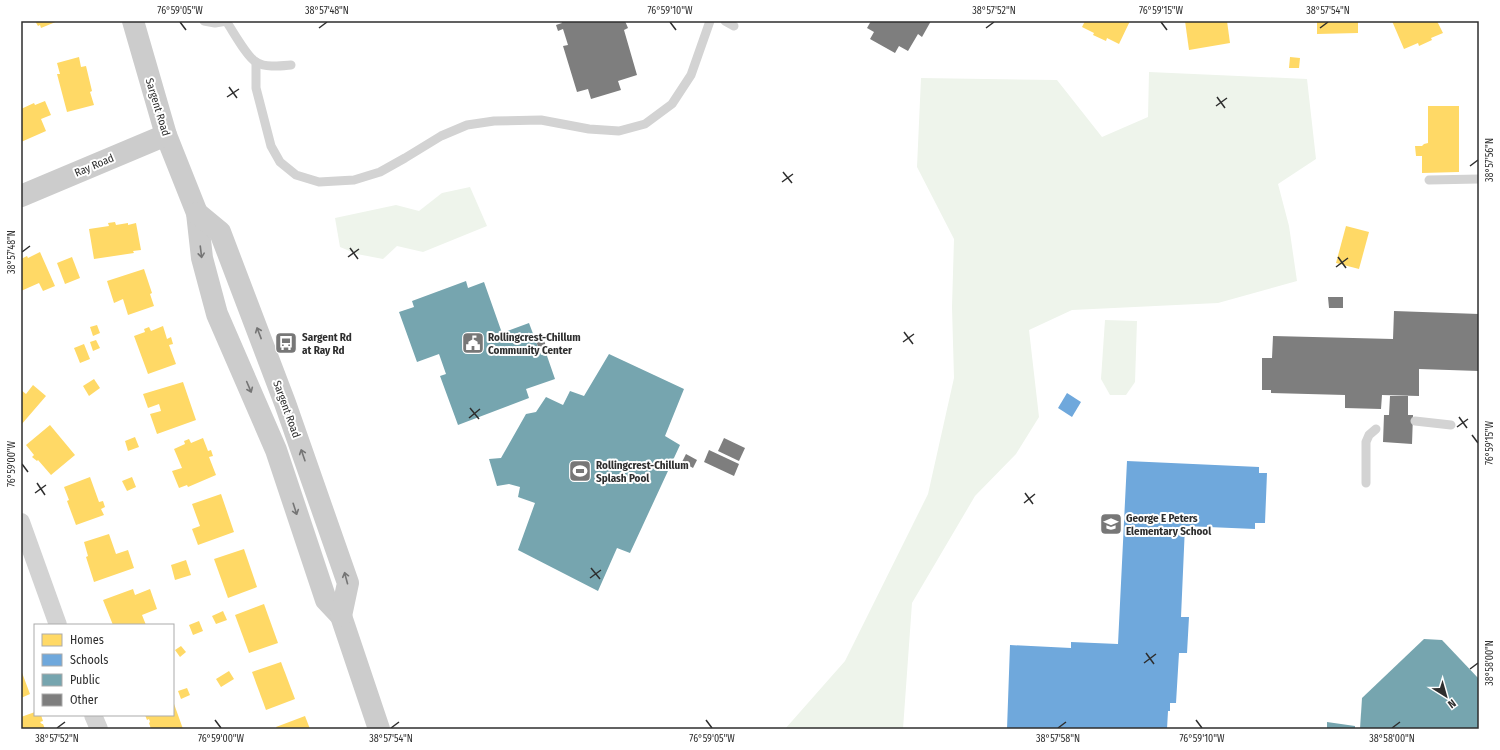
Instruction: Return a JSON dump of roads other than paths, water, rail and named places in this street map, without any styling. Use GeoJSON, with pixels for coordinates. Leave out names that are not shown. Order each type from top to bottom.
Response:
{"type":"FeatureCollection","features":[{"type":"Feature","properties":{"kind":"main road","name":"Sargent Road"},"geometry":{"type":"LineString","coordinates":[[132,21],[166,135],[197,213],[202,258],[217,314],[276,450],[326,600],[341,616],[380,729]]}},
{"type":"Feature","properties":{"kind":"main road","name":"Ray Road"},"geometry":{"type":"LineString","coordinates":[[21,196],[166,135]]}},
{"type":"Feature","properties":{"kind":"main road","name":"Sargent Road"},"geometry":{"type":"LineString","coordinates":[[197,213],[220,232],[285,403],[348,583],[341,616]]}},
{"type":"Feature","properties":{"kind":"street"},"geometry":{"type":"LineString","coordinates":[[21,522],[58,624]]}},
{"type":"Feature","properties":{"kind":"street"},"geometry":{"type":"LineString","coordinates":[[93,716],[99,729]]}},
{"type":"Feature","properties":{"kind":"lane"},"geometry":{"type":"LineString","coordinates":[[204,21],[215,23],[227,21],[249,55],[256,62],[273,66],[291,65]]}},
{"type":"Feature","properties":{"kind":"lane"},"geometry":{"type":"LineString","coordinates":[[256,62],[256,88],[271,146],[280,162],[296,175],[319,182],[354,180],[380,172],[441,136],[466,125],[494,121],[541,120],[589,129],[619,131],[645,124],[672,104],[691,75],[710,21]]}},
{"type":"Feature","properties":{"kind":"lane"},"geometry":{"type":"LineString","coordinates":[[725,21],[734,26]]}},
{"type":"Feature","properties":{"kind":"lane"},"geometry":{"type":"LineString","coordinates":[[1429,180],[1479,179]]}},
{"type":"Feature","properties":{"kind":"lane"},"geometry":{"type":"LineString","coordinates":[[1416,420],[1452,425]]}},
{"type":"Feature","properties":{"kind":"lane"},"geometry":{"type":"LineString","coordinates":[[1366,484],[1366,442],[1369,436],[1376,430]]}},
{"type":"Feature","properties":{"kind":"place","name":"Sargent Rd at Ray Rd"},"geometry":{"type":"Point","coordinates":[286,343]}},
{"type":"Feature","properties":{"kind":"place","name":"Rollingcrest-Chillum Community Center"},"geometry":{"type":"Point","coordinates":[473,343]}},
{"type":"Feature","properties":{"kind":"place","name":"Rollingcrest-Chillum Splash Pool"},"geometry":{"type":"Point","coordinates":[580,471]}},
{"type":"Feature","properties":{"kind":"place","name":"George E Peters Elementary School"},"geometry":{"type":"Point","coordinates":[1111,524]}}]}
